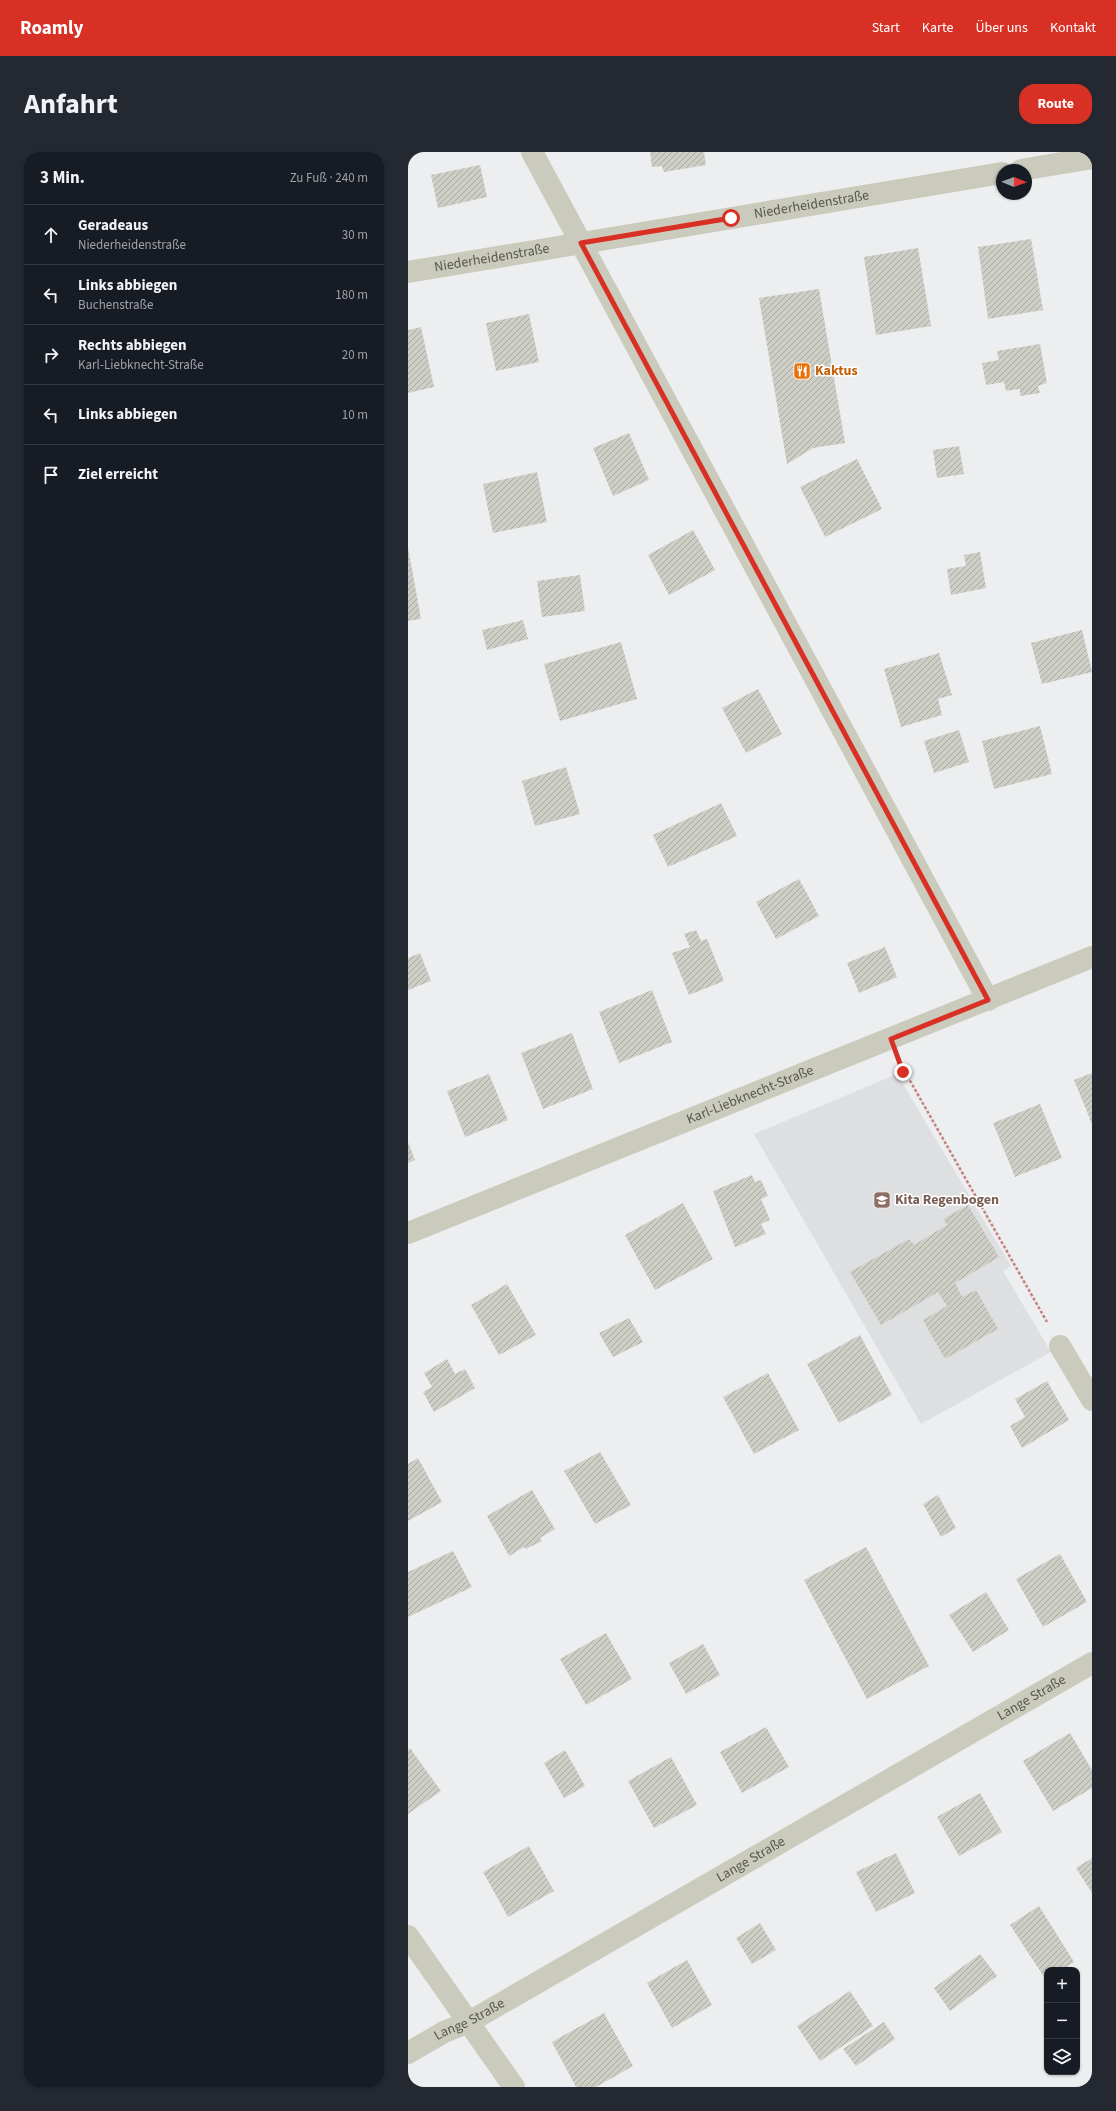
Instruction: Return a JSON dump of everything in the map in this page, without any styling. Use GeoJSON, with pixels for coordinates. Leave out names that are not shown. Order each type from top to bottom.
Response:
{"type":"FeatureCollection","features":[{"type":"Feature","properties":{"kind":"street"},"geometry":{"type":"LineString","coordinates":[[532,152],[988,1000]]}},
{"type":"Feature","properties":{"kind":"street"},"geometry":{"type":"LineString","coordinates":[[1032,168],[1092,158]]}},
{"type":"Feature","properties":{"kind":"street","name":"Niederheidenstraße"},"geometry":{"type":"LineString","coordinates":[[408,272],[996,174]]}},
{"type":"Feature","properties":{"kind":"street","name":"Karl-Liebknecht-Straße"},"geometry":{"type":"LineString","coordinates":[[408,1233],[1092,957]]}},
{"type":"Feature","properties":{"kind":"street"},"geometry":{"type":"LineString","coordinates":[[1060,1346],[1092,1400]]}},
{"type":"Feature","properties":{"kind":"street","name":"Lange Straße"},"geometry":{"type":"LineString","coordinates":[[408,2053],[444,2032],[469,2022],[1092,1663]]}},
{"type":"Feature","properties":{"kind":"street"},"geometry":{"type":"LineString","coordinates":[[408,1936],[514,2087]]}},
{"type":"Feature","properties":{"kind":"path"},"geometry":{"type":"LineString","coordinates":[[891,1039],[903,1072],[1060,1346]]}},
{"type":"Feature","properties":{"kind":"shaded area","name":"Kita Regenbogen"},"geometry":{"type":"Polygon","coordinates":[[[897,1074],[1011,1266],[1003,1271],[1051,1352],[921,1424],[754,1134],[897,1074]]]}},
{"type":"Feature","properties":{"kind":"building"},"geometry":{"type":"Polygon","coordinates":[[[650,152],[704,152],[706,165],[664,172],[662,166],[652,167],[650,152]]]}},
{"type":"Feature","properties":{"kind":"building"},"geometry":{"type":"Polygon","coordinates":[[[480,165],[487,197],[438,208],[431,175],[480,165]]]}},
{"type":"Feature","properties":{"kind":"building"},"geometry":{"type":"Polygon","coordinates":[[[1031,239],[1043,310],[988,319],[978,247],[1031,239]]]}},
{"type":"Feature","properties":{"kind":"building"},"geometry":{"type":"Polygon","coordinates":[[[918,248],[931,326],[876,335],[864,257],[918,248]]]}},
{"type":"Feature","properties":{"kind":"building","name":"Kaktus"},"geometry":{"type":"Polygon","coordinates":[[[819,289],[845,443],[813,448],[787,464],[759,298],[819,289]]]}},
{"type":"Feature","properties":{"kind":"building"},"geometry":{"type":"Polygon","coordinates":[[[529,314],[539,362],[496,371],[486,323],[529,314]]]}},
{"type":"Feature","properties":{"kind":"building"},"geometry":{"type":"Polygon","coordinates":[[[421,327],[434,387],[408,393],[408,330],[421,327]]]}},
{"type":"Feature","properties":{"kind":"building"},"geometry":{"type":"Polygon","coordinates":[[[1040,344],[1047,383],[1038,386],[1040,393],[1020,396],[1020,389],[1006,391],[1004,382],[986,385],[982,363],[999,360],[997,351],[1040,344]]]}},
{"type":"Feature","properties":{"kind":"building"},"geometry":{"type":"Polygon","coordinates":[[[629,433],[649,480],[613,496],[593,448],[629,433]]]}},
{"type":"Feature","properties":{"kind":"building"},"geometry":{"type":"Polygon","coordinates":[[[959,446],[964,474],[937,478],[933,450],[959,446]]]}},
{"type":"Feature","properties":{"kind":"building"},"geometry":{"type":"Polygon","coordinates":[[[857,459],[882,509],[825,537],[800,487],[857,459]]]}},
{"type":"Feature","properties":{"kind":"building"},"geometry":{"type":"Polygon","coordinates":[[[537,472],[547,522],[493,533],[483,484],[537,472]]]}},
{"type":"Feature","properties":{"kind":"building"},"geometry":{"type":"Polygon","coordinates":[[[693,530],[715,570],[669,595],[648,555],[693,530]]]}},
{"type":"Feature","properties":{"kind":"building"},"geometry":{"type":"Polygon","coordinates":[[[408,547],[421,619],[408,621],[408,547]]]}},
{"type":"Feature","properties":{"kind":"building"},"geometry":{"type":"Polygon","coordinates":[[[980,552],[986,588],[951,595],[947,569],[966,566],[964,555],[980,552]]]}},
{"type":"Feature","properties":{"kind":"building"},"geometry":{"type":"Polygon","coordinates":[[[580,575],[585,611],[542,617],[537,581],[580,575]]]}},
{"type":"Feature","properties":{"kind":"building"},"geometry":{"type":"Polygon","coordinates":[[[523,620],[528,639],[487,650],[482,630],[523,620]]]}},
{"type":"Feature","properties":{"kind":"building"},"geometry":{"type":"Polygon","coordinates":[[[1082,630],[1092,672],[1042,684],[1031,643],[1082,630]]]}},
{"type":"Feature","properties":{"kind":"building"},"geometry":{"type":"Polygon","coordinates":[[[621,642],[637,699],[560,721],[544,664],[621,642]]]}},
{"type":"Feature","properties":{"kind":"building"},"geometry":{"type":"Polygon","coordinates":[[[939,653],[952,695],[938,699],[942,715],[901,727],[884,669],[939,653]]]}},
{"type":"Feature","properties":{"kind":"building"},"geometry":{"type":"Polygon","coordinates":[[[758,689],[782,734],[746,753],[722,708],[758,689]]]}},
{"type":"Feature","properties":{"kind":"building"},"geometry":{"type":"Polygon","coordinates":[[[1040,726],[1052,774],[994,789],[982,741],[1040,726]]]}},
{"type":"Feature","properties":{"kind":"building"},"geometry":{"type":"Polygon","coordinates":[[[959,730],[969,762],[934,773],[924,741],[959,730]]]}},
{"type":"Feature","properties":{"kind":"building"},"geometry":{"type":"Polygon","coordinates":[[[566,767],[580,814],[535,826],[522,781],[566,767]]]}},
{"type":"Feature","properties":{"kind":"building"},"geometry":{"type":"Polygon","coordinates":[[[721,803],[737,836],[668,867],[653,835],[721,803]]]}},
{"type":"Feature","properties":{"kind":"building"},"geometry":{"type":"Polygon","coordinates":[[[799,879],[819,916],[776,939],[756,902],[799,879]]]}},
{"type":"Feature","properties":{"kind":"building"},"geometry":{"type":"Polygon","coordinates":[[[696,930],[701,941],[707,939],[724,981],[689,995],[672,953],[690,947],[684,934],[696,930]]]}},
{"type":"Feature","properties":{"kind":"building"},"geometry":{"type":"Polygon","coordinates":[[[885,947],[897,977],[859,993],[847,963],[885,947]]]}},
{"type":"Feature","properties":{"kind":"building"},"geometry":{"type":"Polygon","coordinates":[[[420,953],[431,981],[408,990],[408,958],[420,953]]]}},
{"type":"Feature","properties":{"kind":"building"},"geometry":{"type":"Polygon","coordinates":[[[652,990],[672,1042],[619,1063],[599,1012],[652,990]]]}},
{"type":"Feature","properties":{"kind":"building"},"geometry":{"type":"Polygon","coordinates":[[[572,1033],[593,1089],[543,1109],[521,1053],[572,1033]]]}},
{"type":"Feature","properties":{"kind":"building"},"geometry":{"type":"Polygon","coordinates":[[[1092,1073],[1092,1124],[1074,1080],[1092,1073]]]}},
{"type":"Feature","properties":{"kind":"building"},"geometry":{"type":"Polygon","coordinates":[[[489,1074],[508,1120],[465,1137],[447,1091],[489,1074]]]}},
{"type":"Feature","properties":{"kind":"building"},"geometry":{"type":"Polygon","coordinates":[[[1040,1104],[1062,1158],[1015,1177],[993,1123],[1040,1104]]]}},
{"type":"Feature","properties":{"kind":"building"},"geometry":{"type":"Polygon","coordinates":[[[408,1142],[415,1160],[408,1163],[408,1142]]]}},
{"type":"Feature","properties":{"kind":"building"},"geometry":{"type":"Polygon","coordinates":[[[752,1175],[755,1182],[761,1180],[768,1196],[761,1199],[770,1220],[761,1224],[766,1234],[735,1247],[713,1191],[752,1175]]]}},
{"type":"Feature","properties":{"kind":"building"},"geometry":{"type":"Polygon","coordinates":[[[683,1203],[713,1259],[655,1290],[625,1235],[683,1203]]]}},
{"type":"Feature","properties":{"kind":"building"},"geometry":{"type":"Polygon","coordinates":[[[968,1205],[999,1257],[955,1283],[962,1297],[976,1290],[998,1329],[945,1359],[923,1320],[947,1306],[938,1292],[881,1325],[850,1272],[909,1239],[914,1245],[947,1225],[943,1219],[968,1205]]]}},
{"type":"Feature","properties":{"kind":"building"},"geometry":{"type":"Polygon","coordinates":[[[507,1284],[536,1335],[499,1355],[471,1305],[507,1284]]]}},
{"type":"Feature","properties":{"kind":"building"},"geometry":{"type":"Polygon","coordinates":[[[629,1318],[643,1342],[613,1357],[599,1333],[629,1318]]]}},
{"type":"Feature","properties":{"kind":"building"},"geometry":{"type":"Polygon","coordinates":[[[860,1335],[892,1395],[839,1423],[807,1364],[860,1335]]]}},
{"type":"Feature","properties":{"kind":"building"},"geometry":{"type":"Polygon","coordinates":[[[447,1359],[455,1374],[465,1369],[475,1388],[434,1412],[423,1392],[432,1387],[424,1373],[447,1359]]]}},
{"type":"Feature","properties":{"kind":"building"},"geometry":{"type":"Polygon","coordinates":[[[768,1373],[799,1430],[754,1454],[723,1397],[768,1373]]]}},
{"type":"Feature","properties":{"kind":"building"},"geometry":{"type":"Polygon","coordinates":[[[1047,1381],[1069,1420],[1022,1448],[1010,1426],[1025,1417],[1015,1399],[1047,1381]]]}},
{"type":"Feature","properties":{"kind":"building"},"geometry":{"type":"Polygon","coordinates":[[[600,1452],[631,1505],[595,1524],[564,1471],[600,1452]]]}},
{"type":"Feature","properties":{"kind":"building"},"geometry":{"type":"Polygon","coordinates":[[[418,1458],[442,1502],[408,1521],[408,1464],[418,1458]]]}},
{"type":"Feature","properties":{"kind":"building"},"geometry":{"type":"Polygon","coordinates":[[[532,1490],[555,1529],[540,1538],[542,1541],[526,1549],[524,1547],[509,1556],[487,1516],[532,1490]]]}},
{"type":"Feature","properties":{"kind":"building"},"geometry":{"type":"Polygon","coordinates":[[[938,1495],[956,1528],[941,1537],[923,1504],[938,1495]]]}},
{"type":"Feature","properties":{"kind":"building"},"geometry":{"type":"Polygon","coordinates":[[[866,1547],[929,1666],[867,1699],[804,1580],[866,1547]]]}},
{"type":"Feature","properties":{"kind":"building"},"geometry":{"type":"Polygon","coordinates":[[[453,1551],[472,1587],[408,1617],[408,1572],[453,1551]]]}},
{"type":"Feature","properties":{"kind":"building"},"geometry":{"type":"Polygon","coordinates":[[[1060,1554],[1087,1602],[1043,1627],[1016,1579],[1060,1554]]]}},
{"type":"Feature","properties":{"kind":"building"},"geometry":{"type":"Polygon","coordinates":[[[986,1592],[1009,1630],[973,1652],[949,1615],[986,1592]]]}},
{"type":"Feature","properties":{"kind":"building"},"geometry":{"type":"Polygon","coordinates":[[[606,1633],[632,1679],[586,1705],[560,1659],[606,1633]]]}},
{"type":"Feature","properties":{"kind":"building"},"geometry":{"type":"Polygon","coordinates":[[[703,1644],[720,1675],[686,1694],[669,1663],[703,1644]]]}},
{"type":"Feature","properties":{"kind":"building"},"geometry":{"type":"Polygon","coordinates":[[[766,1727],[789,1767],[742,1793],[720,1752],[766,1727]]]}},
{"type":"Feature","properties":{"kind":"building"},"geometry":{"type":"Polygon","coordinates":[[[1070,1733],[1092,1770],[1092,1788],[1053,1811],[1023,1761],[1070,1733]]]}},
{"type":"Feature","properties":{"kind":"building"},"geometry":{"type":"Polygon","coordinates":[[[410,1748],[441,1791],[408,1814],[408,1750],[410,1748]]]}},
{"type":"Feature","properties":{"kind":"building"},"geometry":{"type":"Polygon","coordinates":[[[565,1750],[585,1786],[564,1798],[544,1763],[565,1750]]]}},
{"type":"Feature","properties":{"kind":"building"},"geometry":{"type":"Polygon","coordinates":[[[671,1757],[697,1805],[654,1828],[628,1781],[671,1757]]]}},
{"type":"Feature","properties":{"kind":"building"},"geometry":{"type":"Polygon","coordinates":[[[980,1793],[1002,1832],[959,1856],[937,1817],[980,1793]]]}},
{"type":"Feature","properties":{"kind":"building"},"geometry":{"type":"Polygon","coordinates":[[[529,1846],[554,1891],[508,1917],[483,1872],[529,1846]]]}},
{"type":"Feature","properties":{"kind":"building"},"geometry":{"type":"Polygon","coordinates":[[[896,1853],[915,1893],[876,1912],[856,1872],[896,1853]]]}},
{"type":"Feature","properties":{"kind":"building"},"geometry":{"type":"Polygon","coordinates":[[[1092,1858],[1092,1893],[1076,1868],[1092,1858]]]}},
{"type":"Feature","properties":{"kind":"building"},"geometry":{"type":"Polygon","coordinates":[[[1039,1906],[1074,1962],[1066,1967],[1044,1967],[1044,1977],[1010,1925],[1039,1906]]]}},
{"type":"Feature","properties":{"kind":"building"},"geometry":{"type":"Polygon","coordinates":[[[760,1923],[776,1950],[752,1964],[736,1938],[760,1923]]]}},
{"type":"Feature","properties":{"kind":"building"},"geometry":{"type":"Polygon","coordinates":[[[980,1954],[997,1976],[950,2011],[934,1988],[980,1954]]]}},
{"type":"Feature","properties":{"kind":"building"},"geometry":{"type":"Polygon","coordinates":[[[687,1960],[712,2005],[672,2028],[647,1983],[687,1960]]]}},
{"type":"Feature","properties":{"kind":"building"},"geometry":{"type":"Polygon","coordinates":[[[850,1991],[873,2026],[820,2061],[797,2026],[850,1991]]]}},
{"type":"Feature","properties":{"kind":"building"},"geometry":{"type":"Polygon","coordinates":[[[604,2013],[633,2066],[596,2087],[576,2087],[552,2042],[604,2013]]]}},
{"type":"Feature","properties":{"kind":"building"},"geometry":{"type":"Polygon","coordinates":[[[884,2022],[895,2039],[856,2066],[843,2049],[884,2022]]]}},
{"type":"Feature","properties":{"kind":"place","name":"Kaktus"},"geometry":{"type":"Point","coordinates":[802,371]}},
{"type":"Feature","properties":{"kind":"place","name":"Kita Regenbogen"},"geometry":{"type":"Point","coordinates":[882,1200]}},
{"type":"Feature","properties":{"kind":"route"},"geometry":{"type":"LineString","coordinates":[[731,218],[581,243],[717,499],[988,1000],[891,1039],[903,1072]]}}]}
